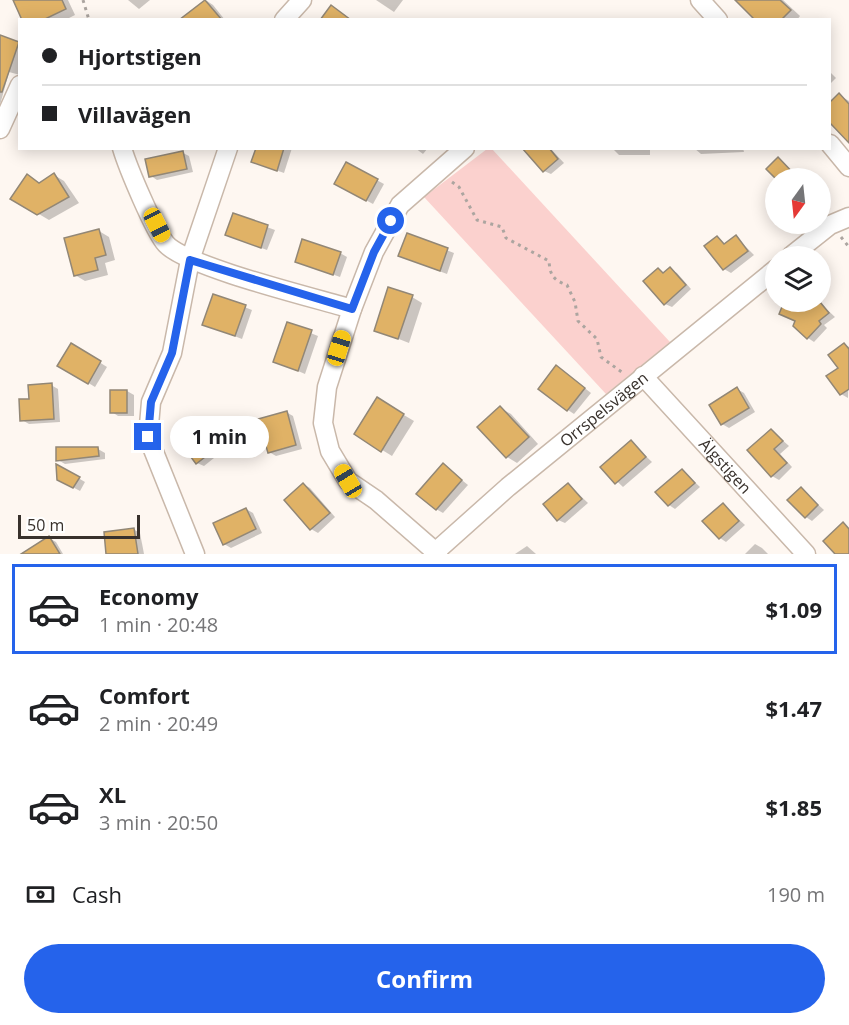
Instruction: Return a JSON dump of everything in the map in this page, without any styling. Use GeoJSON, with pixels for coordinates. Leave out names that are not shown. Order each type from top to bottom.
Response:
{"type":"FeatureCollection","features":[{"type":"Feature","properties":{"kind":"street"},"geometry":{"type":"LineString","coordinates":[[286,18],[302,0]]}},
{"type":"Feature","properties":{"kind":"street"},"geometry":{"type":"LineString","coordinates":[[700,0],[716,18]]}},
{"type":"Feature","properties":{"kind":"street"},"geometry":{"type":"LineString","coordinates":[[0,129],[18,90]]}},
{"type":"Feature","properties":{"kind":"street"},"geometry":{"type":"LineString","coordinates":[[831,145],[849,167]]}},
{"type":"Feature","properties":{"kind":"street"},"geometry":{"type":"LineString","coordinates":[[123,150],[128,169],[166,244],[190,260],[352,309]]}},
{"type":"Feature","properties":{"kind":"street"},"geometry":{"type":"LineString","coordinates":[[195,554],[148,437],[151,402],[172,353],[190,260],[227,150]]}},
{"type":"Feature","properties":{"kind":"street"},"geometry":{"type":"LineString","coordinates":[[436,553],[376,500],[348,481],[330,451],[323,423],[327,387],[352,309],[374,252],[400,205],[463,150]]}},
{"type":"Feature","properties":{"kind":"street"},"geometry":{"type":"LineString","coordinates":[[804,246],[830,225],[849,217]]}},
{"type":"Feature","properties":{"kind":"street","name":"Orrspelsvägen"},"geometry":{"type":"LineString","coordinates":[[436,553],[508,487],[765,278]]}},
{"type":"Feature","properties":{"kind":"street","name":"Älgstigen"},"geometry":{"type":"LineString","coordinates":[[643,376],[806,554]]}},
{"type":"Feature","properties":{"kind":"path"},"geometry":{"type":"LineString","coordinates":[[83,0],[88,18]]}},
{"type":"Feature","properties":{"kind":"path"},"geometry":{"type":"LineString","coordinates":[[438,172],[459,187],[477,219],[502,227],[506,238],[549,261],[550,273],[556,281],[567,285],[575,302],[578,321],[597,339],[601,357],[623,373],[643,376]]}},
{"type":"Feature","properties":{"kind":"path"},"geometry":{"type":"LineString","coordinates":[[837,232],[849,247]]}},
{"type":"Feature","properties":{"kind":"shaded area"},"geometry":{"type":"Polygon","coordinates":[[[486,150],[493,150],[670,342],[606,394],[424,197],[486,150]]]}},
{"type":"Feature","properties":{"kind":"building"},"geometry":{"type":"Polygon","coordinates":[[[13,0],[62,0],[66,9],[47,18],[21,18],[13,0]]]}},
{"type":"Feature","properties":{"kind":"building"},"geometry":{"type":"Polygon","coordinates":[[[205,0],[220,18],[182,18],[205,0]]]}},
{"type":"Feature","properties":{"kind":"building"},"geometry":{"type":"Polygon","coordinates":[[[735,0],[780,0],[791,10],[783,18],[753,18],[735,0]]]}},
{"type":"Feature","properties":{"kind":"building"},"geometry":{"type":"Polygon","coordinates":[[[331,5],[348,18],[321,18],[331,5]]]}},
{"type":"Feature","properties":{"kind":"building"},"geometry":{"type":"Polygon","coordinates":[[[0,35],[18,42],[18,45],[2,92],[0,92],[0,35]]]}},
{"type":"Feature","properties":{"kind":"building"},"geometry":{"type":"Polygon","coordinates":[[[839,93],[849,104],[849,143],[831,124],[831,101],[839,93]]]}},
{"type":"Feature","properties":{"kind":"building"},"geometry":{"type":"Polygon","coordinates":[[[255,150],[283,150],[277,171],[251,162],[255,150]]]}},
{"type":"Feature","properties":{"kind":"building"},"geometry":{"type":"Polygon","coordinates":[[[524,150],[551,150],[558,159],[543,172],[524,150]]]}},
{"type":"Feature","properties":{"kind":"building"},"geometry":{"type":"Polygon","coordinates":[[[183,151],[187,169],[149,177],[145,159],[183,151]]]}},
{"type":"Feature","properties":{"kind":"building"},"geometry":{"type":"Polygon","coordinates":[[[778,157],[788,168],[767,168],[778,157]]]}},
{"type":"Feature","properties":{"kind":"building"},"geometry":{"type":"Polygon","coordinates":[[[346,162],[378,179],[366,201],[334,184],[346,162]]]}},
{"type":"Feature","properties":{"kind":"building"},"geometry":{"type":"Polygon","coordinates":[[[54,173],[69,197],[37,215],[10,199],[27,174],[39,183],[54,173]]]}},
{"type":"Feature","properties":{"kind":"building"},"geometry":{"type":"Polygon","coordinates":[[[233,213],[268,225],[261,248],[225,235],[233,213]]]}},
{"type":"Feature","properties":{"kind":"building"},"geometry":{"type":"Polygon","coordinates":[[[99,229],[106,255],[95,258],[98,270],[74,276],[64,238],[99,229]]]}},
{"type":"Feature","properties":{"kind":"building"},"geometry":{"type":"Polygon","coordinates":[[[407,233],[448,248],[440,271],[398,256],[407,233]]]}},
{"type":"Feature","properties":{"kind":"building"},"geometry":{"type":"Polygon","coordinates":[[[736,235],[748,251],[723,270],[704,246],[717,236],[724,244],[736,235]]]}},
{"type":"Feature","properties":{"kind":"building"},"geometry":{"type":"Polygon","coordinates":[[[302,239],[341,252],[333,275],[295,262],[302,239]]]}},
{"type":"Feature","properties":{"kind":"building"},"geometry":{"type":"Polygon","coordinates":[[[670,267],[686,285],[664,305],[643,281],[658,268],[663,273],[670,267]]]}},
{"type":"Feature","properties":{"kind":"building"},"geometry":{"type":"Polygon","coordinates":[[[388,287],[413,295],[398,339],[374,331],[388,287]]]}},
{"type":"Feature","properties":{"kind":"building"},"geometry":{"type":"Polygon","coordinates":[[[213,294],[246,305],[235,336],[202,325],[213,294]]]}},
{"type":"Feature","properties":{"kind":"building"},"geometry":{"type":"Polygon","coordinates":[[[780,312],[829,313],[819,321],[821,324],[807,339],[793,326],[795,321],[779,314],[780,312]]]}},
{"type":"Feature","properties":{"kind":"building"},"geometry":{"type":"Polygon","coordinates":[[[287,322],[312,330],[298,371],[273,362],[287,322]]]}},
{"type":"Feature","properties":{"kind":"building"},"geometry":{"type":"Polygon","coordinates":[[[71,343],[101,361],[88,384],[57,366],[71,343]]]}},
{"type":"Feature","properties":{"kind":"building"},"geometry":{"type":"Polygon","coordinates":[[[844,343],[849,349],[849,389],[840,395],[826,376],[838,368],[828,355],[844,343]]]}},
{"type":"Feature","properties":{"kind":"building"},"geometry":{"type":"Polygon","coordinates":[[[556,365],[585,388],[567,411],[538,389],[556,365]]]}},
{"type":"Feature","properties":{"kind":"building"},"geometry":{"type":"Polygon","coordinates":[[[52,383],[54,419],[20,421],[19,399],[29,399],[28,385],[52,383]]]}},
{"type":"Feature","properties":{"kind":"building"},"geometry":{"type":"Polygon","coordinates":[[[737,387],[749,408],[721,425],[709,405],[737,387]]]}},
{"type":"Feature","properties":{"kind":"building"},"geometry":{"type":"Polygon","coordinates":[[[110,390],[127,390],[127,413],[110,413],[110,390]]]}},
{"type":"Feature","properties":{"kind":"building"},"geometry":{"type":"Polygon","coordinates":[[[377,397],[404,414],[381,452],[354,434],[377,397]]]}},
{"type":"Feature","properties":{"kind":"building"},"geometry":{"type":"Polygon","coordinates":[[[500,406],[529,437],[506,458],[477,427],[500,406]]]}},
{"type":"Feature","properties":{"kind":"building"},"geometry":{"type":"Polygon","coordinates":[[[287,411],[296,445],[268,453],[258,419],[287,411]]]}},
{"type":"Feature","properties":{"kind":"building"},"geometry":{"type":"Polygon","coordinates":[[[191,421],[214,450],[196,464],[174,434],[191,421]]]}},
{"type":"Feature","properties":{"kind":"building"},"geometry":{"type":"Polygon","coordinates":[[[771,429],[783,441],[774,449],[787,463],[771,477],[747,450],[771,429]]]}},
{"type":"Feature","properties":{"kind":"building"},"geometry":{"type":"Polygon","coordinates":[[[631,440],[646,457],[615,484],[600,467],[631,440]]]}},
{"type":"Feature","properties":{"kind":"building"},"geometry":{"type":"Polygon","coordinates":[[[56,447],[98,447],[99,456],[56,461],[56,447]]]}},
{"type":"Feature","properties":{"kind":"building"},"geometry":{"type":"Polygon","coordinates":[[[443,463],[462,480],[436,510],[416,494],[443,463]]]}},
{"type":"Feature","properties":{"kind":"building"},"geometry":{"type":"Polygon","coordinates":[[[56,464],[80,477],[73,488],[57,480],[56,464]]]}},
{"type":"Feature","properties":{"kind":"building"},"geometry":{"type":"Polygon","coordinates":[[[682,469],[695,483],[668,506],[655,492],[682,469]]]}},
{"type":"Feature","properties":{"kind":"building"},"geometry":{"type":"Polygon","coordinates":[[[303,483],[330,513],[310,530],[284,500],[303,483]]]}},
{"type":"Feature","properties":{"kind":"building"},"geometry":{"type":"Polygon","coordinates":[[[568,483],[582,499],[557,521],[543,504],[568,483]]]}},
{"type":"Feature","properties":{"kind":"building"},"geometry":{"type":"Polygon","coordinates":[[[801,487],[818,505],[805,518],[787,500],[801,487]]]}},
{"type":"Feature","properties":{"kind":"building"},"geometry":{"type":"Polygon","coordinates":[[[723,503],[739,521],[719,539],[702,521],[723,503]]]}},
{"type":"Feature","properties":{"kind":"building"},"geometry":{"type":"Polygon","coordinates":[[[246,508],[256,529],[223,545],[213,523],[246,508]]]}},
{"type":"Feature","properties":{"kind":"building"},"geometry":{"type":"Polygon","coordinates":[[[843,522],[849,529],[849,554],[835,554],[823,541],[843,522]]]}},
{"type":"Feature","properties":{"kind":"building"},"geometry":{"type":"Polygon","coordinates":[[[134,528],[138,554],[106,554],[104,532],[134,528]]]}},
{"type":"Feature","properties":{"kind":"building"},"geometry":{"type":"Polygon","coordinates":[[[49,536],[60,554],[21,554],[49,536]]]}},
{"type":"Feature","properties":{"kind":"route"},"geometry":{"type":"LineString","coordinates":[[148,437],[151,402],[172,353],[190,260],[352,309],[374,252],[391,221]]}}]}
